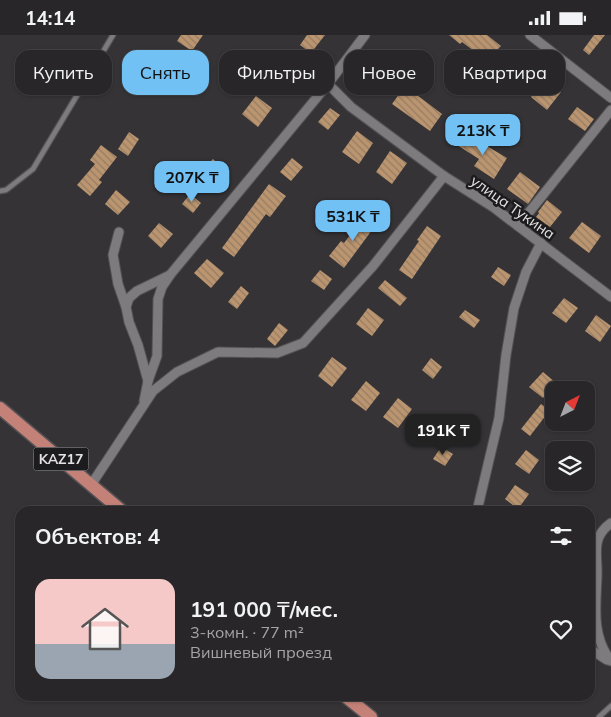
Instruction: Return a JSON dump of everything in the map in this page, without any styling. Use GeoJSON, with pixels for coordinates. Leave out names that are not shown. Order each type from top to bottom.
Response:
{"type":"FeatureCollection","features":[{"type":"Feature","properties":{"kind":"main road","name":"KAZ17"},"geometry":{"type":"LineString","coordinates":[[0,408],[116,506]]}},
{"type":"Feature","properties":{"kind":"main road"},"geometry":{"type":"LineString","coordinates":[[351,701],[371,717]]}},
{"type":"Feature","properties":{"kind":"street"},"geometry":{"type":"LineString","coordinates":[[334,77],[365,35]]}},
{"type":"Feature","properties":{"kind":"street"},"geometry":{"type":"LineString","coordinates":[[530,35],[611,98]]}},
{"type":"Feature","properties":{"kind":"street","name":"улица Тукина"},"geometry":{"type":"LineString","coordinates":[[334,91],[351,107],[444,176],[493,207],[611,297]]}},
{"type":"Feature","properties":{"kind":"street"},"geometry":{"type":"LineString","coordinates":[[144,406],[148,381],[157,356],[158,299],[162,287],[320,95]]}},
{"type":"Feature","properties":{"kind":"street"},"geometry":{"type":"LineString","coordinates":[[518,226],[611,110]]}},
{"type":"Feature","properties":{"kind":"street"},"geometry":{"type":"LineString","coordinates":[[91,485],[153,391],[177,372],[218,353],[277,353],[303,343],[373,266],[444,176]]}},
{"type":"Feature","properties":{"kind":"street"},"geometry":{"type":"LineString","coordinates":[[119,232],[113,255],[118,284],[148,381]]}},
{"type":"Feature","properties":{"kind":"street"},"geometry":{"type":"LineString","coordinates":[[478,506],[499,418],[506,355],[514,308],[526,272],[540,243]]}},
{"type":"Feature","properties":{"kind":"street"},"geometry":{"type":"LineString","coordinates":[[126,307],[130,298],[137,291],[170,275]]}},
{"type":"Feature","properties":{"kind":"street"},"geometry":{"type":"LineString","coordinates":[[611,523],[600,535],[595,550],[598,574],[595,604],[597,633],[604,652],[611,662]]}},
{"type":"Feature","properties":{"kind":"street"},"geometry":{"type":"LineString","coordinates":[[595,652],[611,662]]}},
{"type":"Feature","properties":{"kind":"lane"},"geometry":{"type":"LineString","coordinates":[[0,191],[6,190],[33,169],[113,35]]}},
{"type":"Feature","properties":{"kind":"lane"},"geometry":{"type":"LineString","coordinates":[[599,717],[611,706]]}},
{"type":"Feature","properties":{"kind":"building"},"geometry":{"type":"Polygon","coordinates":[[[181,35],[203,35],[193,50],[177,41],[181,35]]]}},
{"type":"Feature","properties":{"kind":"building"},"geometry":{"type":"Polygon","coordinates":[[[307,35],[325,35],[313,50],[307,50],[300,45],[307,35]]]}},
{"type":"Feature","properties":{"kind":"building"},"geometry":{"type":"Polygon","coordinates":[[[449,35],[487,35],[501,46],[497,50],[473,50],[462,42],[460,44],[449,35]]]}},
{"type":"Feature","properties":{"kind":"building"},"geometry":{"type":"Polygon","coordinates":[[[594,35],[605,35],[589,55],[583,50],[594,35]]]}},
{"type":"Feature","properties":{"kind":"building"},"geometry":{"type":"Polygon","coordinates":[[[398,95],[417,95],[442,114],[430,131],[392,104],[398,95]]]}},
{"type":"Feature","properties":{"kind":"building"},"geometry":{"type":"Polygon","coordinates":[[[533,95],[559,95],[547,110],[531,97],[533,95]]]}},
{"type":"Feature","properties":{"kind":"building"},"geometry":{"type":"Polygon","coordinates":[[[256,96],[272,108],[258,127],[242,114],[256,96]]]}},
{"type":"Feature","properties":{"kind":"building"},"geometry":{"type":"Polygon","coordinates":[[[577,107],[594,119],[585,131],[568,119],[577,107]]]}},
{"type":"Feature","properties":{"kind":"building"},"geometry":{"type":"Polygon","coordinates":[[[330,108],[340,115],[328,130],[318,122],[330,108]]]}},
{"type":"Feature","properties":{"kind":"building"},"geometry":{"type":"Polygon","coordinates":[[[357,131],[373,143],[359,164],[342,152],[357,131]]]}},
{"type":"Feature","properties":{"kind":"building"},"geometry":{"type":"Polygon","coordinates":[[[129,132],[139,139],[128,156],[118,149],[129,132]]]}},
{"type":"Feature","properties":{"kind":"building"},"geometry":{"type":"Polygon","coordinates":[[[465,133],[507,158],[494,179],[474,166],[479,159],[457,145],[465,133]]]}},
{"type":"Feature","properties":{"kind":"building"},"geometry":{"type":"Polygon","coordinates":[[[101,145],[117,157],[99,180],[102,182],[90,196],[77,185],[95,164],[90,160],[101,145]]]}},
{"type":"Feature","properties":{"kind":"building"},"geometry":{"type":"Polygon","coordinates":[[[390,151],[407,163],[392,184],[376,172],[390,151]]]}},
{"type":"Feature","properties":{"kind":"building"},"geometry":{"type":"Polygon","coordinates":[[[292,158],[303,167],[291,181],[280,172],[292,158]]]}},
{"type":"Feature","properties":{"kind":"building"},"geometry":{"type":"Polygon","coordinates":[[[213,159],[224,169],[215,179],[204,168],[213,159]]]}},
{"type":"Feature","properties":{"kind":"building"},"geometry":{"type":"Polygon","coordinates":[[[520,172],[540,187],[528,204],[507,189],[520,172]]]}},
{"type":"Feature","properties":{"kind":"building"},"geometry":{"type":"Polygon","coordinates":[[[269,184],[286,196],[270,217],[266,214],[234,257],[222,248],[269,184]]]}},
{"type":"Feature","properties":{"kind":"building"},"geometry":{"type":"Polygon","coordinates":[[[116,190],[130,202],[118,215],[105,204],[116,190]]]}},
{"type":"Feature","properties":{"kind":"building"},"geometry":{"type":"Polygon","coordinates":[[[190,194],[201,203],[193,213],[182,204],[190,194]]]}},
{"type":"Feature","properties":{"kind":"building"},"geometry":{"type":"Polygon","coordinates":[[[547,200],[562,212],[550,227],[536,217],[547,200]]]}},
{"type":"Feature","properties":{"kind":"building"},"geometry":{"type":"Polygon","coordinates":[[[366,214],[378,222],[344,268],[329,256],[341,241],[344,243],[366,214]]]}},
{"type":"Feature","properties":{"kind":"building"},"geometry":{"type":"Polygon","coordinates":[[[582,222],[601,236],[589,253],[569,238],[582,222]]]}},
{"type":"Feature","properties":{"kind":"building"},"geometry":{"type":"Polygon","coordinates":[[[159,223],[173,234],[161,248],[148,236],[159,223]]]}},
{"type":"Feature","properties":{"kind":"building"},"geometry":{"type":"Polygon","coordinates":[[[427,226],[441,236],[412,279],[399,270],[427,226]]]}},
{"type":"Feature","properties":{"kind":"building"},"geometry":{"type":"Polygon","coordinates":[[[207,259],[224,273],[211,288],[194,273],[207,259]]]}},
{"type":"Feature","properties":{"kind":"building"},"geometry":{"type":"Polygon","coordinates":[[[498,267],[511,275],[504,286],[491,277],[498,267]]]}},
{"type":"Feature","properties":{"kind":"building"},"geometry":{"type":"Polygon","coordinates":[[[320,270],[332,279],[324,290],[311,281],[320,270]]]}},
{"type":"Feature","properties":{"kind":"building"},"geometry":{"type":"Polygon","coordinates":[[[385,280],[407,298],[400,306],[378,288],[385,280]]]}},
{"type":"Feature","properties":{"kind":"building"},"geometry":{"type":"Polygon","coordinates":[[[241,286],[249,293],[237,309],[228,302],[241,286]]]}},
{"type":"Feature","properties":{"kind":"building"},"geometry":{"type":"Polygon","coordinates":[[[564,298],[578,308],[566,323],[552,313],[564,298]]]}},
{"type":"Feature","properties":{"kind":"building"},"geometry":{"type":"Polygon","coordinates":[[[368,308],[384,320],[372,336],[356,324],[368,308]]]}},
{"type":"Feature","properties":{"kind":"building"},"geometry":{"type":"Polygon","coordinates":[[[465,310],[480,320],[474,328],[459,317],[465,310]]]}},
{"type":"Feature","properties":{"kind":"building"},"geometry":{"type":"Polygon","coordinates":[[[596,315],[611,326],[600,342],[585,331],[596,315]]]}},
{"type":"Feature","properties":{"kind":"building"},"geometry":{"type":"Polygon","coordinates":[[[279,323],[288,330],[275,346],[267,339],[279,323]]]}},
{"type":"Feature","properties":{"kind":"building"},"geometry":{"type":"Polygon","coordinates":[[[332,357],[347,368],[332,387],[318,376],[332,357]]]}},
{"type":"Feature","properties":{"kind":"building"},"geometry":{"type":"Polygon","coordinates":[[[431,358],[442,367],[433,379],[422,370],[431,358]]]}},
{"type":"Feature","properties":{"kind":"building"},"geometry":{"type":"Polygon","coordinates":[[[543,372],[554,381],[545,381],[545,396],[543,398],[529,387],[543,372]]]}},
{"type":"Feature","properties":{"kind":"building"},"geometry":{"type":"Polygon","coordinates":[[[366,381],[380,393],[366,411],[351,400],[366,381]]]}},
{"type":"Feature","properties":{"kind":"building"},"geometry":{"type":"Polygon","coordinates":[[[398,398],[412,409],[398,428],[383,417],[398,398]]]}},
{"type":"Feature","properties":{"kind":"building"},"geometry":{"type":"Polygon","coordinates":[[[541,404],[545,407],[545,416],[530,436],[521,429],[541,404]]]}},
{"type":"Feature","properties":{"kind":"building"},"geometry":{"type":"Polygon","coordinates":[[[441,447],[453,454],[445,466],[433,459],[441,447]]]}},
{"type":"Feature","properties":{"kind":"building"},"geometry":{"type":"Polygon","coordinates":[[[526,450],[539,460],[529,474],[515,464],[526,450]]]}},
{"type":"Feature","properties":{"kind":"building"},"geometry":{"type":"Polygon","coordinates":[[[515,485],[529,494],[520,506],[514,506],[505,499],[515,485]]]}}]}
